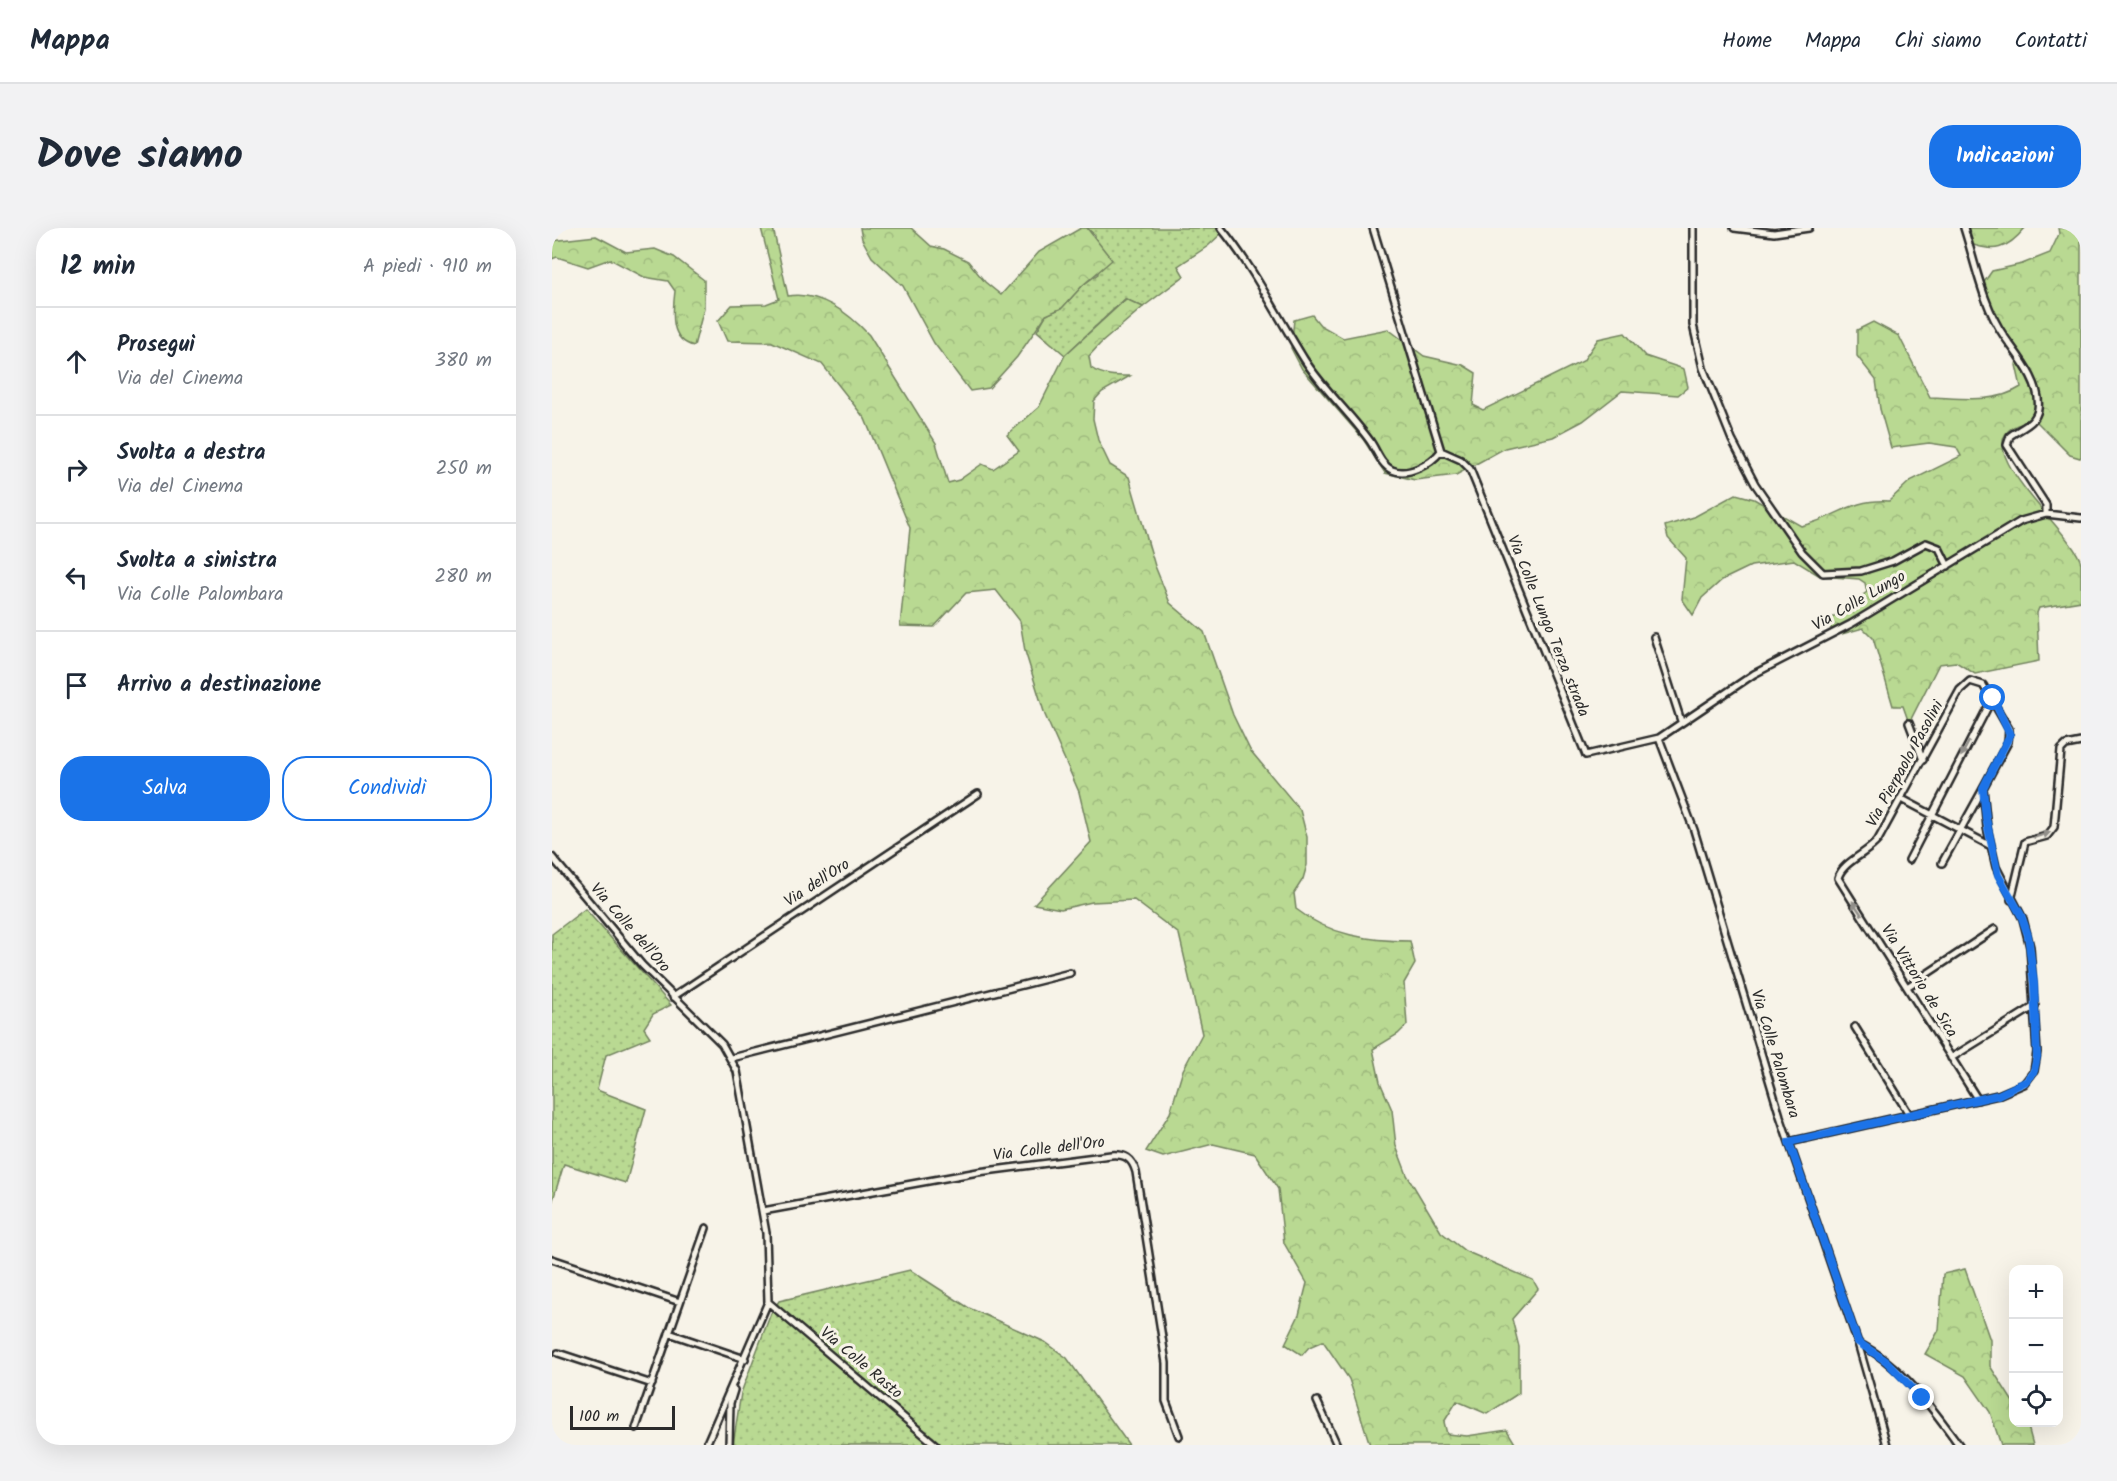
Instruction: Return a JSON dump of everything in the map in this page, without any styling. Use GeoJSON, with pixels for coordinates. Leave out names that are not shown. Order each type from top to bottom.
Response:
{"type":"FeatureCollection","features":[{"type":"Feature","properties":{"kind":"street"},"geometry":{"type":"LineString","coordinates":[[1221,228],[1274,306],[1305,360],[1387,466],[1399,471],[1413,470],[1432,461],[1441,452],[1373,228]]}},
{"type":"Feature","properties":{"kind":"street"},"geometry":{"type":"LineString","coordinates":[[1693,228],[1693,325],[1698,353],[1745,466],[1802,552],[1820,571],[1832,575],[1861,571],[1893,561],[1926,543],[1939,548],[1948,566]]}},
{"type":"Feature","properties":{"kind":"street"},"geometry":{"type":"LineString","coordinates":[[1734,228],[1774,233],[1809,228]]}},
{"type":"Feature","properties":{"kind":"street"},"geometry":{"type":"LineString","coordinates":[[1964,228],[1991,309],[2002,333],[2019,356],[2035,388],[2039,406],[2037,416],[2028,425],[2010,436],[2007,445],[2046,505],[2046,514]]}},
{"type":"Feature","properties":{"kind":"street","name":"Via Colle Lungo Terza strada"},"geometry":{"type":"LineString","coordinates":[[1441,452],[1461,460],[1470,469],[1586,755],[1659,738]]}},
{"type":"Feature","properties":{"kind":"street","name":"Via Colle Lungo"},"geometry":{"type":"LineString","coordinates":[[1659,738],[1681,721],[1754,674],[1851,624],[2021,521],[2046,514],[2081,518]]}},
{"type":"Feature","properties":{"kind":"street"},"geometry":{"type":"LineString","coordinates":[[1654,637],[1681,721]]}},
{"type":"Feature","properties":{"kind":"street","name":"Via Pierpaolo Pasolini"},"geometry":{"type":"LineString","coordinates":[[1838,876],[1876,842],[1965,684],[1979,683],[1993,698]]}},
{"type":"Feature","properties":{"kind":"street"},"geometry":{"type":"LineString","coordinates":[[1942,863],[2010,735],[1993,698]]}},
{"type":"Feature","properties":{"kind":"street"},"geometry":{"type":"LineString","coordinates":[[1909,860],[1993,698]]}},
{"type":"Feature","properties":{"kind":"street"},"geometry":{"type":"LineString","coordinates":[[1909,723],[1923,760]]}},
{"type":"Feature","properties":{"kind":"street","name":"Via Colle Palombara"},"geometry":{"type":"LineString","coordinates":[[1659,738],[1694,830],[1789,1142],[1858,1342],[1887,1445]]}},
{"type":"Feature","properties":{"kind":"street"},"geometry":{"type":"LineString","coordinates":[[2012,900],[2024,844],[2030,838],[2049,835],[2054,826],[2061,750],[2066,745],[2081,742]]}},
{"type":"Feature","properties":{"kind":"street"},"geometry":{"type":"LineString","coordinates":[[1789,1142],[1978,1100],[2011,1091],[2032,1076],[2037,1057],[2028,935],[2021,915],[1998,875],[1991,846],[1983,788]]}},
{"type":"Feature","properties":{"kind":"street","name":"Via dell'Oro"},"geometry":{"type":"LineString","coordinates":[[673,997],[978,794]]}},
{"type":"Feature","properties":{"kind":"street"},"geometry":{"type":"LineString","coordinates":[[1902,799],[1991,846]]}},
{"type":"Feature","properties":{"kind":"street","name":"Via Colle dell'Oro"},"geometry":{"type":"LineString","coordinates":[[552,857],[673,997],[722,1044],[732,1058],[753,1148],[763,1211],[768,1302],[706,1445]]}},
{"type":"Feature","properties":{"kind":"street","name":"Via Vittorio de Sica"},"geometry":{"type":"LineString","coordinates":[[1838,876],[1978,1100]]}},
{"type":"Feature","properties":{"kind":"street"},"geometry":{"type":"LineString","coordinates":[[1907,987],[1995,929]]}},
{"type":"Feature","properties":{"kind":"street"},"geometry":{"type":"LineString","coordinates":[[732,1058],[1070,973]]}},
{"type":"Feature","properties":{"kind":"street"},"geometry":{"type":"LineString","coordinates":[[1951,1058],[2035,1006]]}},
{"type":"Feature","properties":{"kind":"street"},"geometry":{"type":"LineString","coordinates":[[1855,1027],[1909,1114]]}},
{"type":"Feature","properties":{"kind":"street","name":"Via Colle dell'Oro"},"geometry":{"type":"LineString","coordinates":[[763,1211],[978,1172],[1111,1155],[1126,1156],[1133,1162],[1136,1172],[1166,1364],[1166,1401],[1179,1436]]}},
{"type":"Feature","properties":{"kind":"street"},"geometry":{"type":"LineString","coordinates":[[636,1428],[706,1228]]}},
{"type":"Feature","properties":{"kind":"street"},"geometry":{"type":"LineString","coordinates":[[552,1259],[680,1302]]}},
{"type":"Feature","properties":{"kind":"street","name":"Via Colle Rasto"},"geometry":{"type":"LineString","coordinates":[[768,1302],[936,1445]]}},
{"type":"Feature","properties":{"kind":"street"},"geometry":{"type":"LineString","coordinates":[[669,1333],[745,1359]]}},
{"type":"Feature","properties":{"kind":"street"},"geometry":{"type":"LineString","coordinates":[[1858,1342],[1898,1372],[1959,1445]]}},
{"type":"Feature","properties":{"kind":"street"},"geometry":{"type":"LineString","coordinates":[[558,1353],[652,1384]]}},
{"type":"Feature","properties":{"kind":"street"},"geometry":{"type":"LineString","coordinates":[[729,1445],[730,1403],[738,1374]]}},
{"type":"Feature","properties":{"kind":"street"},"geometry":{"type":"LineString","coordinates":[[1317,1401],[1337,1445]]}},
{"type":"Feature","properties":{"kind":"green space"},"geometry":{"type":"Polygon","coordinates":[[[761,228],[773,228],[788,296],[811,297],[833,305],[869,335],[936,443],[948,483],[959,480],[982,464],[993,469],[1019,451],[1007,435],[1039,407],[1065,355],[1126,299],[1143,307],[1089,356],[1091,368],[1100,373],[1130,376],[1102,392],[1094,401],[1093,419],[1098,440],[1110,465],[1129,477],[1155,566],[1170,603],[1204,632],[1233,715],[1250,750],[1300,810],[1307,837],[1307,865],[1303,879],[1294,893],[1296,909],[1322,925],[1350,935],[1380,940],[1410,941],[1415,964],[1404,983],[1407,1025],[1398,1034],[1373,1049],[1380,1082],[1392,1110],[1396,1146],[1407,1175],[1441,1232],[1465,1251],[1533,1280],[1538,1289],[1512,1319],[1519,1347],[1519,1393],[1487,1414],[1457,1401],[1444,1422],[1447,1434],[1467,1436],[1507,1430],[1516,1445],[1370,1445],[1349,1379],[1323,1341],[1309,1347],[1302,1355],[1285,1344],[1299,1315],[1307,1283],[1284,1243],[1278,1189],[1255,1154],[1213,1144],[1163,1157],[1146,1151],[1170,1113],[1183,1070],[1202,1034],[1179,934],[1134,900],[1092,902],[1061,909],[1034,904],[1091,842],[1079,792],[1045,715],[1025,651],[1020,621],[996,590],[966,593],[934,627],[900,626],[910,528],[865,419],[822,364],[772,342],[727,341],[718,321],[732,305],[766,304],[779,299],[761,228]]]}},
{"type":"Feature","properties":{"kind":"green space"},"geometry":{"type":"Polygon","coordinates":[[[860,228],[911,228],[931,246],[944,249],[968,261],[985,282],[1001,295],[1039,252],[1081,228],[1087,228],[1112,260],[1083,285],[1062,308],[1046,315],[1017,357],[989,388],[970,391],[934,343],[903,286],[872,257],[862,239],[860,228]]]}},
{"type":"Feature","properties":{"kind":"green space"},"geometry":{"type":"Polygon","coordinates":[[[1087,228],[1221,228],[1224,231],[1208,246],[1178,266],[1184,276],[1143,307],[1125,299],[1065,355],[1037,331],[1046,315],[1062,308],[1083,285],[1098,274],[1095,235],[1087,228]]]}},
{"type":"Feature","properties":{"kind":"green space"},"geometry":{"type":"Polygon","coordinates":[[[1964,228],[2025,228],[2012,241],[2000,248],[1985,248],[1968,243],[1964,228]]]}},
{"type":"Feature","properties":{"kind":"green space"},"geometry":{"type":"Polygon","coordinates":[[[2058,228],[2081,228],[2081,456],[2080,458],[2070,455],[2036,421],[2011,429],[2003,443],[2008,462],[2021,483],[2073,548],[2081,563],[2081,601],[2039,608],[2037,613],[2039,661],[1975,674],[1956,662],[1939,664],[1909,723],[1903,706],[1893,706],[1873,638],[1863,628],[1842,634],[1829,627],[1830,619],[1867,592],[1865,583],[1859,579],[1820,576],[1794,560],[1751,566],[1722,580],[1702,598],[1693,615],[1682,599],[1686,558],[1668,538],[1665,526],[1694,517],[1736,494],[1754,499],[1801,526],[1814,523],[1863,503],[1889,501],[1910,481],[1961,456],[1956,447],[1929,443],[1891,448],[1880,409],[1876,380],[1857,356],[1857,330],[1873,322],[1899,336],[1930,397],[1989,398],[2021,387],[2016,365],[2018,355],[2002,333],[1982,285],[1992,271],[2022,264],[2050,253],[2059,234],[2058,228]]]}},
{"type":"Feature","properties":{"kind":"green space"},"geometry":{"type":"Polygon","coordinates":[[[596,236],[626,252],[655,249],[674,257],[704,280],[704,308],[694,346],[680,338],[676,331],[673,315],[675,291],[668,281],[644,277],[610,259],[588,267],[557,257],[552,259],[552,241],[596,236]]]}},
{"type":"Feature","properties":{"kind":"green space"},"geometry":{"type":"Polygon","coordinates":[[[1312,315],[1320,325],[1343,338],[1388,329],[1424,356],[1463,365],[1476,373],[1473,405],[1483,410],[1583,361],[1598,339],[1625,333],[1645,356],[1684,369],[1688,387],[1678,395],[1622,391],[1583,421],[1553,437],[1505,448],[1456,475],[1415,480],[1385,473],[1363,439],[1302,369],[1291,348],[1294,320],[1312,315]]]}},
{"type":"Feature","properties":{"kind":"green space"},"geometry":{"type":"Polygon","coordinates":[[[585,909],[671,1005],[653,1014],[644,1028],[650,1037],[606,1055],[597,1090],[646,1109],[626,1183],[564,1164],[552,1203],[552,934],[585,909]]]}},
{"type":"Feature","properties":{"kind":"green space"},"geometry":{"type":"Polygon","coordinates":[[[1965,1269],[1990,1340],[1990,1366],[2009,1396],[2009,1427],[2028,1427],[2033,1445],[2001,1445],[1990,1412],[1965,1376],[1925,1354],[1939,1330],[1943,1274],[1965,1269]]]}},
{"type":"Feature","properties":{"kind":"green space"},"geometry":{"type":"Polygon","coordinates":[[[910,1270],[969,1308],[1045,1342],[1067,1358],[1129,1445],[733,1445],[741,1393],[771,1313],[779,1301],[910,1270]]]}},
{"type":"Feature","properties":{"kind":"route"},"geometry":{"type":"LineString","coordinates":[[1922,1398],[1886,1361],[1858,1342],[1822,1232],[1789,1142],[1998,1095],[2024,1084],[2034,1071],[2037,1052],[2034,983],[2028,935],[2021,915],[1998,875],[1986,823],[1983,788],[2010,735],[2008,725],[1993,698]]}}]}
